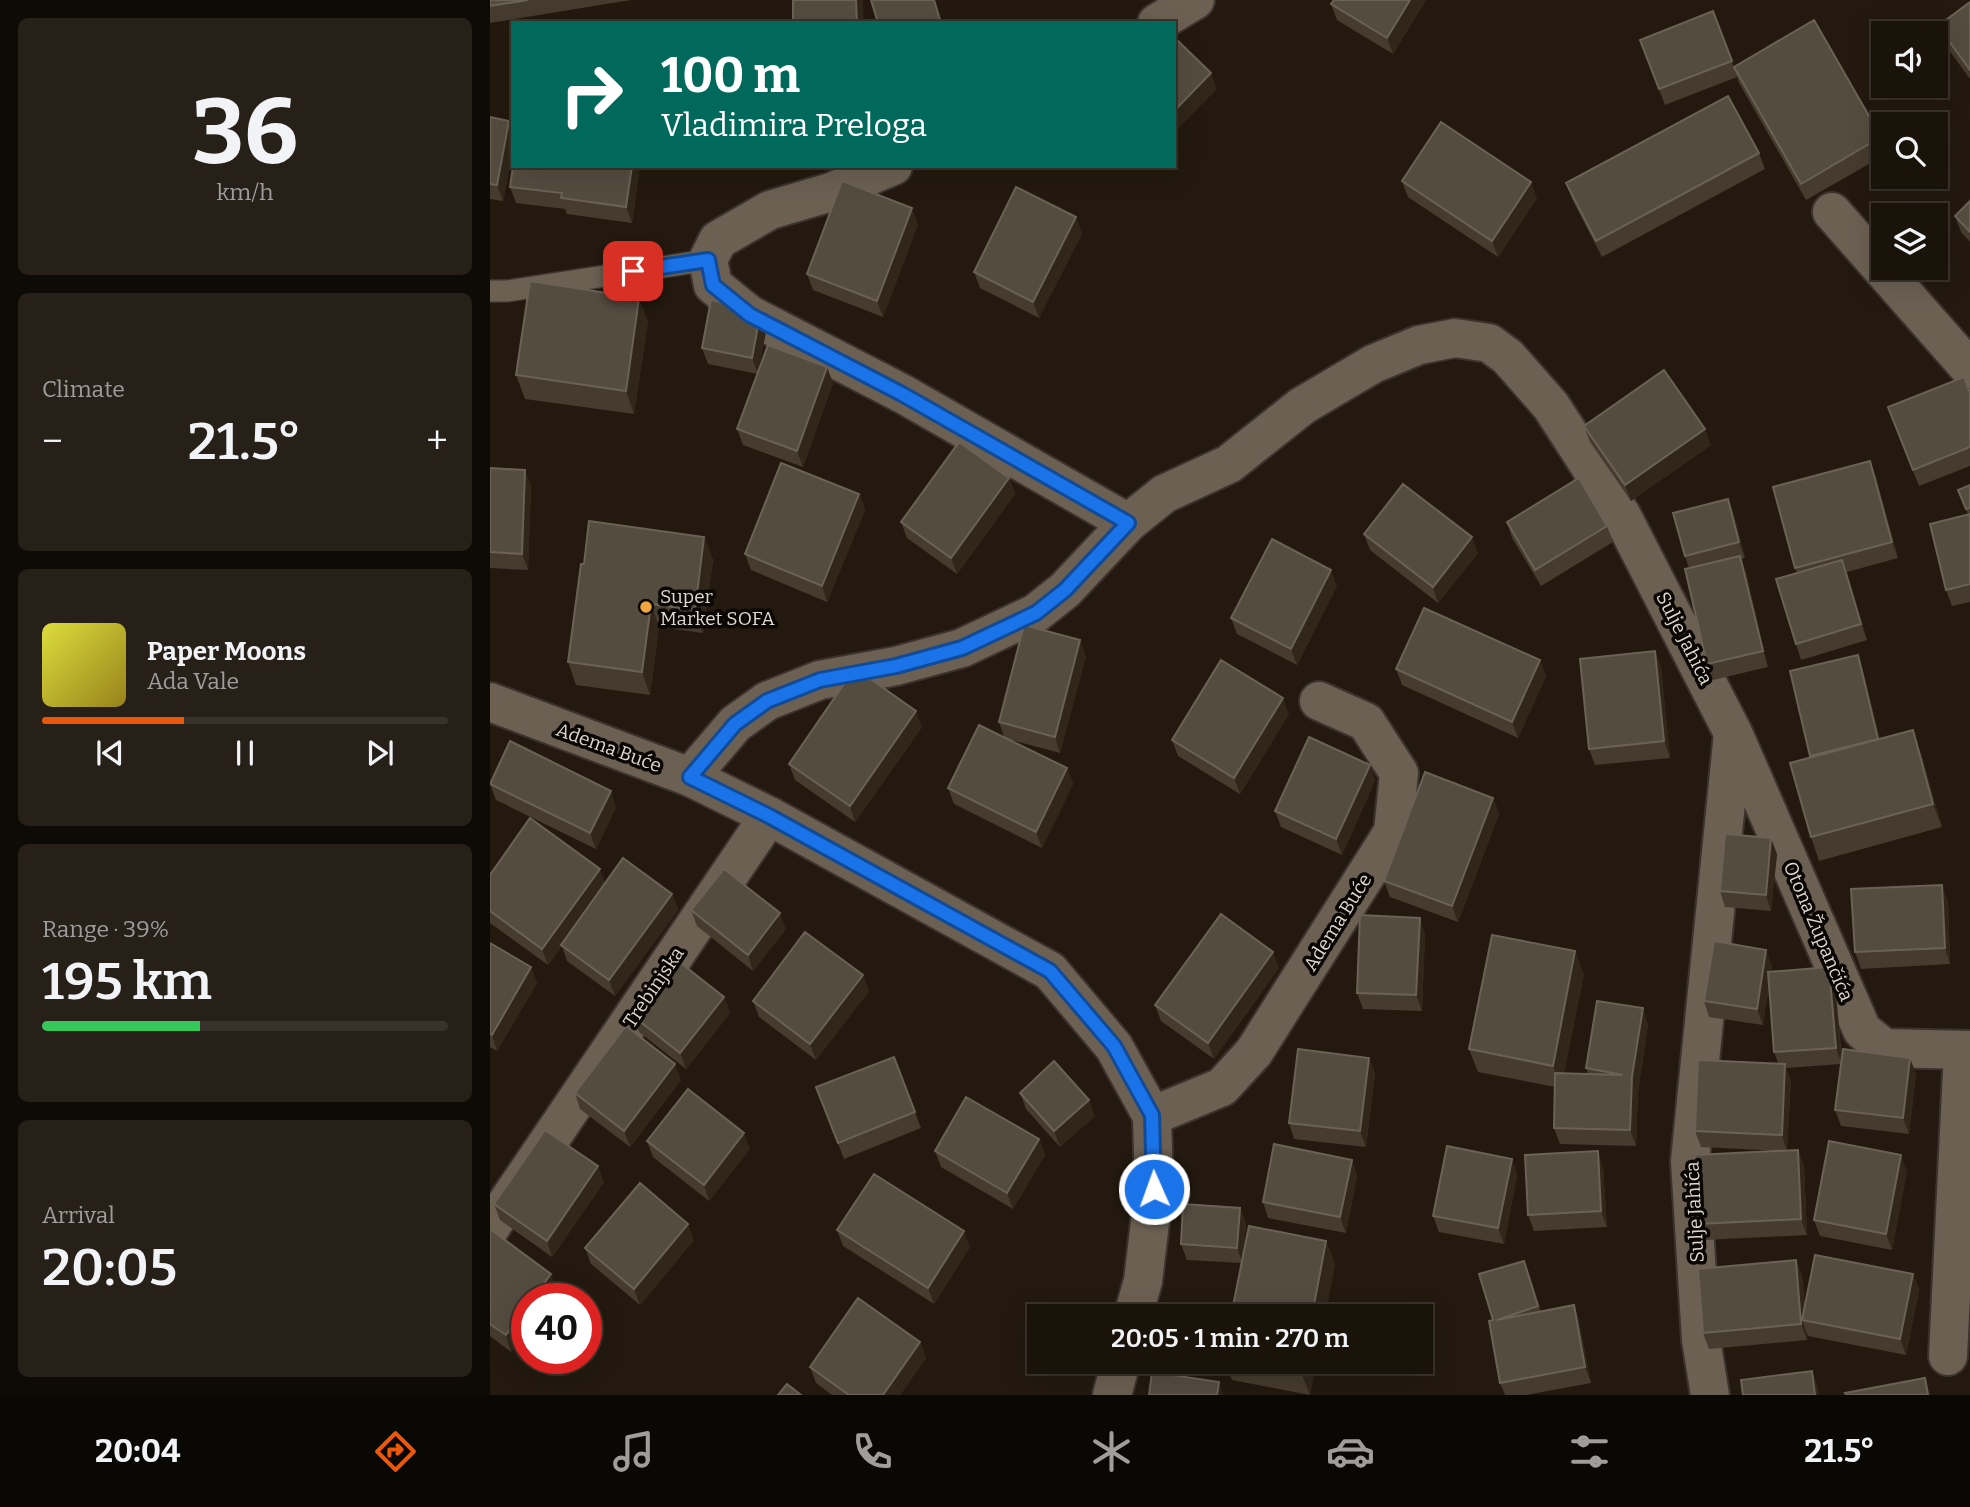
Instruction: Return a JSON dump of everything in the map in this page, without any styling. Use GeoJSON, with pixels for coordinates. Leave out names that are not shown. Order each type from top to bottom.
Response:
{"type":"FeatureCollection","features":[{"type":"Feature","properties":{"kind":"street"},"geometry":{"type":"LineString","coordinates":[[1160,21],[1195,0]]}},
{"type":"Feature","properties":{"kind":"street"},"geometry":{"type":"LineString","coordinates":[[888,168],[831,192],[770,209],[718,240],[708,260],[713,285],[750,315],[902,394],[1128,523]]}},
{"type":"Feature","properties":{"kind":"street"},"geometry":{"type":"LineString","coordinates":[[1832,212],[1970,369]]}},
{"type":"Feature","properties":{"kind":"street","name":"Sulje Jahića"},"geometry":{"type":"LineString","coordinates":[[690,777],[735,724],[767,701],[820,680],[896,666],[962,648],[1036,613],[1065,590],[1128,523],[1164,494],[1229,464],[1302,406],[1373,364],[1419,345],[1455,338],[1489,343],[1508,357],[1551,406],[1622,516],[1733,733],[1690,1161],[1701,1340],[1710,1395]]}},
{"type":"Feature","properties":{"kind":"street","name":"Adema Buće"},"geometry":{"type":"LineString","coordinates":[[1152,1115],[1222,1087],[1254,1052],[1393,832],[1399,774],[1366,722],[1319,701]]}},
{"type":"Feature","properties":{"kind":"street","name":"Adema Buće"},"geometry":{"type":"LineString","coordinates":[[490,702],[690,777],[769,816],[1050,971],[1114,1046],[1152,1115],[1154,1189],[1143,1281],[1136,1304]]}},
{"type":"Feature","properties":{"kind":"street","name":"Otona Župančića"},"geometry":{"type":"LineString","coordinates":[[1733,733],[1862,1030],[1884,1048],[1966,1050],[1948,1356]]}},
{"type":"Feature","properties":{"kind":"street","name":"Trebinjska"},"geometry":{"type":"LineString","coordinates":[[490,1228],[769,816]]}},
{"type":"Feature","properties":{"kind":"street"},"geometry":{"type":"LineString","coordinates":[[1112,1395],[1118,1374]]}},
{"type":"Feature","properties":{"kind":"lane"},"geometry":{"type":"LineString","coordinates":[[490,291],[507,291],[708,260]]}},
{"type":"Feature","properties":{"kind":"building"},"geometry":{"type":"Polygon","coordinates":[[[490,0],[528,0],[490,6],[490,0]]]}},
{"type":"Feature","properties":{"kind":"building"},"geometry":{"type":"Polygon","coordinates":[[[793,0],[856,0],[857,21],[793,21],[793,0]]]}},
{"type":"Feature","properties":{"kind":"building"},"geometry":{"type":"Polygon","coordinates":[[[871,0],[934,0],[940,21],[877,21],[871,0]]]}},
{"type":"Feature","properties":{"kind":"building"},"geometry":{"type":"Polygon","coordinates":[[[1334,0],[1410,0],[1387,38],[1331,4],[1334,0]]]}},
{"type":"Feature","properties":{"kind":"building"},"geometry":{"type":"Polygon","coordinates":[[[1970,2],[1970,70],[1948,40],[1948,21],[1945,21],[1970,2]]]}},
{"type":"Feature","properties":{"kind":"building"},"geometry":{"type":"Polygon","coordinates":[[[1713,11],[1732,61],[1659,89],[1640,40],[1713,11]]]}},
{"type":"Feature","properties":{"kind":"building"},"geometry":{"type":"Polygon","coordinates":[[[1814,20],[1871,120],[1871,143],[1801,184],[1734,67],[1814,20]]]}},
{"type":"Feature","properties":{"kind":"building"},"geometry":{"type":"Polygon","coordinates":[[[1176,39],[1211,73],[1176,109],[1176,39]]]}},
{"type":"Feature","properties":{"kind":"building"},"geometry":{"type":"Polygon","coordinates":[[[1728,96],[1759,153],[1596,241],[1566,183],[1728,96]]]}},
{"type":"Feature","properties":{"kind":"building"},"geometry":{"type":"Polygon","coordinates":[[[490,117],[509,121],[497,185],[490,184],[490,117]]]}},
{"type":"Feature","properties":{"kind":"building"},"geometry":{"type":"Polygon","coordinates":[[[1441,122],[1531,182],[1492,241],[1402,181],[1441,122]]]}},
{"type":"Feature","properties":{"kind":"building"},"geometry":{"type":"Polygon","coordinates":[[[513,168],[632,168],[626,207],[561,198],[562,193],[510,187],[513,168]]]}},
{"type":"Feature","properties":{"kind":"building"},"geometry":{"type":"Polygon","coordinates":[[[842,181],[912,208],[877,301],[807,274],[842,181]]]}},
{"type":"Feature","properties":{"kind":"building"},"geometry":{"type":"Polygon","coordinates":[[[1016,187],[1076,217],[1033,302],[974,272],[1016,187]]]}},
{"type":"Feature","properties":{"kind":"building"},"geometry":{"type":"Polygon","coordinates":[[[1970,201],[1970,232],[1955,216],[1970,201]]]}},
{"type":"Feature","properties":{"kind":"building"},"geometry":{"type":"Polygon","coordinates":[[[530,281],[639,298],[626,391],[516,375],[530,281]]]}},
{"type":"Feature","properties":{"kind":"building"},"geometry":{"type":"Polygon","coordinates":[[[711,300],[761,310],[752,358],[702,348],[711,300]]]}},
{"type":"Feature","properties":{"kind":"building"},"geometry":{"type":"Polygon","coordinates":[[[768,345],[827,367],[797,451],[737,429],[768,345]]]}},
{"type":"Feature","properties":{"kind":"building"},"geometry":{"type":"Polygon","coordinates":[[[1664,370],[1705,429],[1625,485],[1584,426],[1664,370]]]}},
{"type":"Feature","properties":{"kind":"building"},"geometry":{"type":"Polygon","coordinates":[[[1964,377],[1970,393],[1970,447],[1913,470],[1888,407],[1964,377]]]}},
{"type":"Feature","properties":{"kind":"building"},"geometry":{"type":"Polygon","coordinates":[[[959,442],[1009,478],[951,558],[901,522],[959,442]]]}},
{"type":"Feature","properties":{"kind":"building"},"geometry":{"type":"Polygon","coordinates":[[[1870,461],[1892,542],[1795,568],[1773,487],[1870,461]]]}},
{"type":"Feature","properties":{"kind":"building"},"geometry":{"type":"Polygon","coordinates":[[[781,463],[859,494],[822,586],[745,554],[781,463]]]}},
{"type":"Feature","properties":{"kind":"building"},"geometry":{"type":"Polygon","coordinates":[[[490,468],[525,470],[522,554],[490,552],[490,468]]]}},
{"type":"Feature","properties":{"kind":"building"},"geometry":{"type":"Polygon","coordinates":[[[1579,478],[1607,526],[1535,570],[1507,522],[1579,478]]]}},
{"type":"Feature","properties":{"kind":"building"},"geometry":{"type":"Polygon","coordinates":[[[1403,484],[1472,537],[1433,587],[1364,534],[1403,484]]]}},
{"type":"Feature","properties":{"kind":"building"},"geometry":{"type":"Polygon","coordinates":[[[1970,485],[1970,508],[1966,509],[1958,490],[1970,485]]]}},
{"type":"Feature","properties":{"kind":"building"},"geometry":{"type":"Polygon","coordinates":[[[1728,499],[1739,542],[1685,556],[1673,513],[1728,499]]]}},
{"type":"Feature","properties":{"kind":"building"},"geometry":{"type":"Polygon","coordinates":[[[1970,514],[1970,584],[1946,590],[1930,524],[1970,514]]]}},
{"type":"Feature","properties":{"kind":"building","name":"Super Market SOFA"},"geometry":{"type":"Polygon","coordinates":[[[589,521],[704,537],[695,610],[651,604],[642,672],[568,662],[589,521]]]}},
{"type":"Feature","properties":{"kind":"building"},"geometry":{"type":"Polygon","coordinates":[[[1272,539],[1331,570],[1291,649],[1231,618],[1272,539]]]}},
{"type":"Feature","properties":{"kind":"building"},"geometry":{"type":"Polygon","coordinates":[[[1740,556],[1763,651],[1707,664],[1685,569],[1740,556]]]}},
{"type":"Feature","properties":{"kind":"building"},"geometry":{"type":"Polygon","coordinates":[[[1842,560],[1861,624],[1796,644],[1776,579],[1842,560]]]}},
{"type":"Feature","properties":{"kind":"building"},"geometry":{"type":"Polygon","coordinates":[[[1424,608],[1540,660],[1512,722],[1396,669],[1424,608]]]}},
{"type":"Feature","properties":{"kind":"building"},"geometry":{"type":"Polygon","coordinates":[[[1024,625],[1080,640],[1055,737],[999,722],[1024,625]]]}},
{"type":"Feature","properties":{"kind":"building"},"geometry":{"type":"Polygon","coordinates":[[[1655,651],[1664,741],[1589,749],[1580,659],[1655,651]]]}},
{"type":"Feature","properties":{"kind":"building"},"geometry":{"type":"Polygon","coordinates":[[[1858,655],[1878,739],[1810,756],[1790,671],[1858,655]]]}},
{"type":"Feature","properties":{"kind":"building"},"geometry":{"type":"Polygon","coordinates":[[[1221,660],[1283,698],[1234,778],[1172,740],[1221,660]]]}},
{"type":"Feature","properties":{"kind":"building"},"geometry":{"type":"Polygon","coordinates":[[[855,668],[916,711],[850,806],[789,764],[855,668]]]}},
{"type":"Feature","properties":{"kind":"building"},"geometry":{"type":"Polygon","coordinates":[[[979,725],[1067,768],[1036,832],[948,788],[979,725]]]}},
{"type":"Feature","properties":{"kind":"building"},"geometry":{"type":"Polygon","coordinates":[[[1913,730],[1933,804],[1811,837],[1790,763],[1913,730]]]}},
{"type":"Feature","properties":{"kind":"building"},"geometry":{"type":"Polygon","coordinates":[[[1309,737],[1370,765],[1336,839],[1275,811],[1309,737]]]}},
{"type":"Feature","properties":{"kind":"building"},"geometry":{"type":"Polygon","coordinates":[[[510,741],[611,791],[590,833],[490,784],[510,741]]]}},
{"type":"Feature","properties":{"kind":"building"},"geometry":{"type":"Polygon","coordinates":[[[1425,772],[1493,798],[1452,906],[1384,881],[1425,772]]]}},
{"type":"Feature","properties":{"kind":"building"},"geometry":{"type":"Polygon","coordinates":[[[530,818],[600,869],[542,949],[490,911],[490,875],[530,818]]]}},
{"type":"Feature","properties":{"kind":"building"},"geometry":{"type":"Polygon","coordinates":[[[1725,834],[1771,838],[1766,895],[1720,891],[1725,834]]]}},
{"type":"Feature","properties":{"kind":"building"},"geometry":{"type":"Polygon","coordinates":[[[623,858],[672,894],[609,980],[561,945],[623,858]]]}},
{"type":"Feature","properties":{"kind":"building"},"geometry":{"type":"Polygon","coordinates":[[[724,869],[780,913],[748,955],[691,910],[724,869]]]}},
{"type":"Feature","properties":{"kind":"building"},"geometry":{"type":"Polygon","coordinates":[[[1942,885],[1945,948],[1855,952],[1851,889],[1942,885]]]}},
{"type":"Feature","properties":{"kind":"building"},"geometry":{"type":"Polygon","coordinates":[[[1221,914],[1273,952],[1208,1043],[1155,1005],[1221,914]]]}},
{"type":"Feature","properties":{"kind":"building"},"geometry":{"type":"Polygon","coordinates":[[[1360,915],[1420,918],[1416,995],[1357,993],[1360,915]]]}},
{"type":"Feature","properties":{"kind":"building"},"geometry":{"type":"Polygon","coordinates":[[[805,932],[863,975],[810,1044],[753,1001],[805,932]]]}},
{"type":"Feature","properties":{"kind":"building"},"geometry":{"type":"Polygon","coordinates":[[[1492,935],[1575,951],[1553,1066],[1469,1049],[1492,935]]]}},
{"type":"Feature","properties":{"kind":"building"},"geometry":{"type":"Polygon","coordinates":[[[1714,941],[1766,950],[1757,1009],[1704,1001],[1714,941]]]}},
{"type":"Feature","properties":{"kind":"building"},"geometry":{"type":"Polygon","coordinates":[[[490,943],[531,967],[492,1035],[490,1034],[490,943]]]}},
{"type":"Feature","properties":{"kind":"building"},"geometry":{"type":"Polygon","coordinates":[[[677,960],[724,997],[680,1053],[633,1016],[677,960]]]}},
{"type":"Feature","properties":{"kind":"building"},"geometry":{"type":"Polygon","coordinates":[[[1829,967],[1836,1048],[1774,1052],[1768,972],[1829,967]]]}},
{"type":"Feature","properties":{"kind":"building"},"geometry":{"type":"Polygon","coordinates":[[[1597,1001],[1643,1008],[1632,1076],[1630,1130],[1554,1128],[1555,1073],[1623,1075],[1586,1068],[1597,1001]]]}},
{"type":"Feature","properties":{"kind":"building"},"geometry":{"type":"Polygon","coordinates":[[[626,1026],[675,1064],[624,1131],[575,1093],[626,1026]]]}},
{"type":"Feature","properties":{"kind":"building"},"geometry":{"type":"Polygon","coordinates":[[[1298,1049],[1369,1058],[1360,1131],[1289,1123],[1298,1049]]]}},
{"type":"Feature","properties":{"kind":"building"},"geometry":{"type":"Polygon","coordinates":[[[1843,1049],[1910,1058],[1903,1118],[1835,1110],[1843,1049]]]}},
{"type":"Feature","properties":{"kind":"building"},"geometry":{"type":"Polygon","coordinates":[[[894,1057],[915,1112],[838,1143],[816,1087],[894,1057]]]}},
{"type":"Feature","properties":{"kind":"building"},"geometry":{"type":"Polygon","coordinates":[[[1698,1060],[1785,1064],[1782,1135],[1695,1131],[1698,1060]]]}},
{"type":"Feature","properties":{"kind":"building"},"geometry":{"type":"Polygon","coordinates":[[[1054,1061],[1089,1100],[1054,1131],[1020,1093],[1054,1061]]]}},
{"type":"Feature","properties":{"kind":"building"},"geometry":{"type":"Polygon","coordinates":[[[688,1089],[744,1133],[704,1185],[647,1141],[688,1089]]]}},
{"type":"Feature","properties":{"kind":"building"},"geometry":{"type":"Polygon","coordinates":[[[966,1097],[1039,1139],[1007,1193],[935,1151],[966,1097]]]}},
{"type":"Feature","properties":{"kind":"building"},"geometry":{"type":"Polygon","coordinates":[[[545,1130],[598,1166],[547,1241],[494,1204],[545,1130]]]}},
{"type":"Feature","properties":{"kind":"building"},"geometry":{"type":"Polygon","coordinates":[[[1829,1141],[1901,1155],[1886,1234],[1814,1220],[1829,1141]]]}},
{"type":"Feature","properties":{"kind":"building"},"geometry":{"type":"Polygon","coordinates":[[[1274,1144],[1352,1160],[1340,1217],[1263,1202],[1274,1144]]]}},
{"type":"Feature","properties":{"kind":"building"},"geometry":{"type":"Polygon","coordinates":[[[1447,1146],[1512,1159],[1498,1228],[1433,1216],[1447,1146]]]}},
{"type":"Feature","properties":{"kind":"building"},"geometry":{"type":"Polygon","coordinates":[[[1798,1150],[1801,1219],[1699,1224],[1695,1155],[1798,1150]]]}},
{"type":"Feature","properties":{"kind":"building"},"geometry":{"type":"Polygon","coordinates":[[[1598,1151],[1601,1211],[1528,1215],[1525,1155],[1598,1151]]]}},
{"type":"Feature","properties":{"kind":"building"},"geometry":{"type":"Polygon","coordinates":[[[874,1174],[964,1231],[928,1288],[837,1230],[874,1174]]]}},
{"type":"Feature","properties":{"kind":"building"},"geometry":{"type":"Polygon","coordinates":[[[640,1183],[688,1224],[634,1289],[585,1248],[640,1183]]]}},
{"type":"Feature","properties":{"kind":"building"},"geometry":{"type":"Polygon","coordinates":[[[1183,1204],[1240,1208],[1237,1248],[1181,1244],[1183,1204]]]}},
{"type":"Feature","properties":{"kind":"building"},"geometry":{"type":"Polygon","coordinates":[[[1249,1226],[1326,1241],[1314,1304],[1233,1304],[1249,1226]]]}},
{"type":"Feature","properties":{"kind":"building"},"geometry":{"type":"Polygon","coordinates":[[[490,1229],[551,1274],[544,1283],[511,1283],[511,1328],[506,1335],[490,1324],[490,1229]]]}},
{"type":"Feature","properties":{"kind":"building"},"geometry":{"type":"Polygon","coordinates":[[[1815,1255],[1913,1274],[1900,1339],[1802,1320],[1815,1255]]]}},
{"type":"Feature","properties":{"kind":"building"},"geometry":{"type":"Polygon","coordinates":[[[1796,1260],[1801,1324],[1703,1333],[1698,1269],[1796,1260]]]}},
{"type":"Feature","properties":{"kind":"building"},"geometry":{"type":"Polygon","coordinates":[[[1524,1261],[1538,1306],[1497,1320],[1574,1305],[1585,1367],[1500,1383],[1489,1321],[1493,1320],[1479,1274],[1524,1261]]]}},
{"type":"Feature","properties":{"kind":"building"},"geometry":{"type":"Polygon","coordinates":[[[858,1298],[920,1342],[883,1395],[849,1395],[810,1367],[858,1298]]]}},
{"type":"Feature","properties":{"kind":"building"},"geometry":{"type":"Polygon","coordinates":[[[1812,1371],[1815,1395],[1743,1395],[1741,1380],[1812,1371]]]}},
{"type":"Feature","properties":{"kind":"building"},"geometry":{"type":"Polygon","coordinates":[[[1152,1374],[1219,1382],[1217,1395],[1149,1395],[1152,1374]]]}},
{"type":"Feature","properties":{"kind":"building"},"geometry":{"type":"Polygon","coordinates":[[[1925,1378],[1928,1395],[1845,1393],[1925,1378]]]}},
{"type":"Feature","properties":{"kind":"building"},"geometry":{"type":"Polygon","coordinates":[[[787,1384],[801,1395],[778,1395],[787,1384]]]}},
{"type":"Feature","properties":{"kind":"place","name":"Super Market SOFA"},"geometry":{"type":"Point","coordinates":[646,607]}},
{"type":"Feature","properties":{"kind":"route"},"geometry":{"type":"LineString","coordinates":[[633,271],[708,260],[713,285],[750,315],[902,394],[1128,523],[1065,590],[1036,613],[962,648],[896,666],[820,680],[767,701],[735,724],[690,777],[769,816],[1050,971],[1114,1046],[1152,1115],[1154,1189]]}}]}
